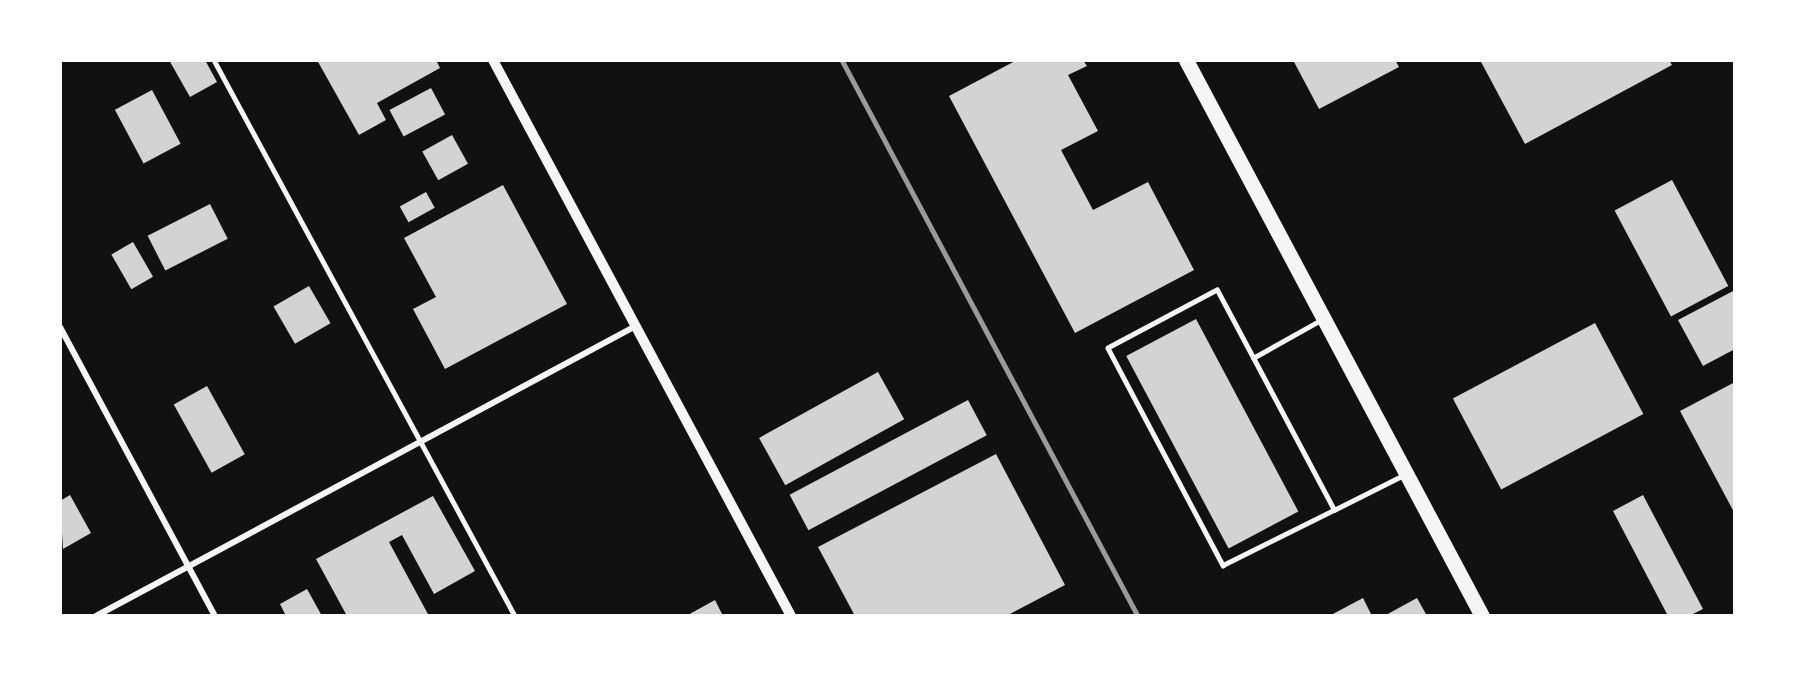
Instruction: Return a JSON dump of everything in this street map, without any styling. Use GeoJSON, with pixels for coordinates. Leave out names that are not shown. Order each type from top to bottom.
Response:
{"type":"FeatureCollection","features":[{"type":"Feature","properties":{"kind":"main road"},"geometry":{"type":"LineString","coordinates":[[1186,60],[1482,616]]}},
{"type":"Feature","properties":{"kind":"street"},"geometry":{"type":"LineString","coordinates":[[494,60],[791,616]]}},
{"type":"Feature","properties":{"kind":"street"},"geometry":{"type":"LineString","coordinates":[[96,616],[636,325]]}},
{"type":"Feature","properties":{"kind":"street"},"geometry":{"type":"LineString","coordinates":[[60,327],[215,616]]}},
{"type":"Feature","properties":{"kind":"lane"},"geometry":{"type":"LineString","coordinates":[[214,60],[515,616]]}},
{"type":"Feature","properties":{"kind":"lane"},"geometry":{"type":"LineString","coordinates":[[1334,510],[1217,290],[1107,348],[1223,565],[1334,510],[1406,473]]}},
{"type":"Feature","properties":{"kind":"lane"},"geometry":{"type":"LineString","coordinates":[[1253,358],[1324,318]]}},
{"type":"Feature","properties":{"kind":"building"},"geometry":{"type":"Polygon","coordinates":[[[169,60],[205,60],[217,82],[190,97],[169,60]]]}},
{"type":"Feature","properties":{"kind":"building"},"geometry":{"type":"Polygon","coordinates":[[[317,60],[436,60],[440,68],[377,103],[386,120],[359,135],[317,60]]]}},
{"type":"Feature","properties":{"kind":"building"},"geometry":{"type":"Polygon","coordinates":[[[1017,60],[1083,60],[1087,66],[1068,75],[1098,131],[1061,150],[1093,210],[1148,182],[1194,270],[1075,333],[949,96],[1017,60]]]}},
{"type":"Feature","properties":{"kind":"building"},"geometry":{"type":"Polygon","coordinates":[[[1293,60],[1395,60],[1399,67],[1319,109],[1293,60]]]}},
{"type":"Feature","properties":{"kind":"building"},"geometry":{"type":"Polygon","coordinates":[[[1480,60],[1669,60],[1672,65],[1525,144],[1480,60]]]}},
{"type":"Feature","properties":{"kind":"building"},"geometry":{"type":"Polygon","coordinates":[[[431,88],[445,114],[404,137],[390,110],[431,88]]]}},
{"type":"Feature","properties":{"kind":"building"},"geometry":{"type":"Polygon","coordinates":[[[152,90],[181,144],[144,164],[115,110],[152,90]]]}},
{"type":"Feature","properties":{"kind":"building"},"geometry":{"type":"Polygon","coordinates":[[[452,135],[468,164],[438,180],[422,151],[452,135]]]}},
{"type":"Feature","properties":{"kind":"building"},"geometry":{"type":"Polygon","coordinates":[[[1672,180],[1728,286],[1671,316],[1615,211],[1672,180]]]}},
{"type":"Feature","properties":{"kind":"building"},"geometry":{"type":"Polygon","coordinates":[[[503,185],[567,304],[445,369],[413,309],[436,297],[404,238],[503,185]]]}},
{"type":"Feature","properties":{"kind":"building"},"geometry":{"type":"Polygon","coordinates":[[[426,192],[435,208],[408,222],[400,207],[426,192]]]}},
{"type":"Feature","properties":{"kind":"building"},"geometry":{"type":"Polygon","coordinates":[[[210,204],[228,239],[165,271],[148,236],[210,204]]]}},
{"type":"Feature","properties":{"kind":"building"},"geometry":{"type":"Polygon","coordinates":[[[133,242],[153,277],[131,289],[111,254],[133,242]]]}},
{"type":"Feature","properties":{"kind":"building"},"geometry":{"type":"Polygon","coordinates":[[[309,286],[330,323],[295,344],[273,306],[309,286]]]}},
{"type":"Feature","properties":{"kind":"building"},"geometry":{"type":"Polygon","coordinates":[[[1735,290],[1735,349],[1703,366],[1678,320],[1735,290]]]}},
{"type":"Feature","properties":{"kind":"building"},"geometry":{"type":"Polygon","coordinates":[[[1196,319],[1298,511],[1229,549],[1126,356],[1196,319]]]}},
{"type":"Feature","properties":{"kind":"building"},"geometry":{"type":"Polygon","coordinates":[[[1595,323],[1643,414],[1501,490],[1453,399],[1595,323]]]}},
{"type":"Feature","properties":{"kind":"building"},"geometry":{"type":"Polygon","coordinates":[[[878,372],[904,419],[785,485],[759,438],[878,372]]]}},
{"type":"Feature","properties":{"kind":"building"},"geometry":{"type":"Polygon","coordinates":[[[1735,382],[1735,514],[1680,411],[1735,382]]]}},
{"type":"Feature","properties":{"kind":"building"},"geometry":{"type":"Polygon","coordinates":[[[207,386],[245,454],[212,473],[174,404],[207,386]]]}},
{"type":"Feature","properties":{"kind":"building"},"geometry":{"type":"Polygon","coordinates":[[[968,400],[987,435],[808,530],[790,495],[968,400]]]}},
{"type":"Feature","properties":{"kind":"building"},"geometry":{"type":"Polygon","coordinates":[[[996,454],[1065,585],[1006,616],[855,616],[818,547],[996,454]]]}},
{"type":"Feature","properties":{"kind":"building"},"geometry":{"type":"Polygon","coordinates":[[[70,495],[91,533],[63,549],[60,501],[70,495]]]}},
{"type":"Feature","properties":{"kind":"building"},"geometry":{"type":"Polygon","coordinates":[[[1643,495],[1703,609],[1689,616],[1668,616],[1613,511],[1643,495]]]}},
{"type":"Feature","properties":{"kind":"building"},"geometry":{"type":"Polygon","coordinates":[[[433,496],[475,571],[434,594],[402,535],[389,542],[429,616],[347,616],[316,559],[433,496]]]}},
{"type":"Feature","properties":{"kind":"building"},"geometry":{"type":"Polygon","coordinates":[[[307,589],[322,616],[286,616],[280,604],[307,589]]]}},
{"type":"Feature","properties":{"kind":"building"},"geometry":{"type":"Polygon","coordinates":[[[1363,598],[1372,616],[1329,616],[1363,598]]]}},
{"type":"Feature","properties":{"kind":"building"},"geometry":{"type":"Polygon","coordinates":[[[1417,598],[1427,616],[1384,616],[1417,598]]]}},
{"type":"Feature","properties":{"kind":"building"},"geometry":{"type":"Polygon","coordinates":[[[715,600],[723,616],[686,616],[715,600]]]}},
{"type":"Feature","properties":{"kind":"railway"},"geometry":{"type":"LineString","coordinates":[[842,60],[1138,616]]}}]}
